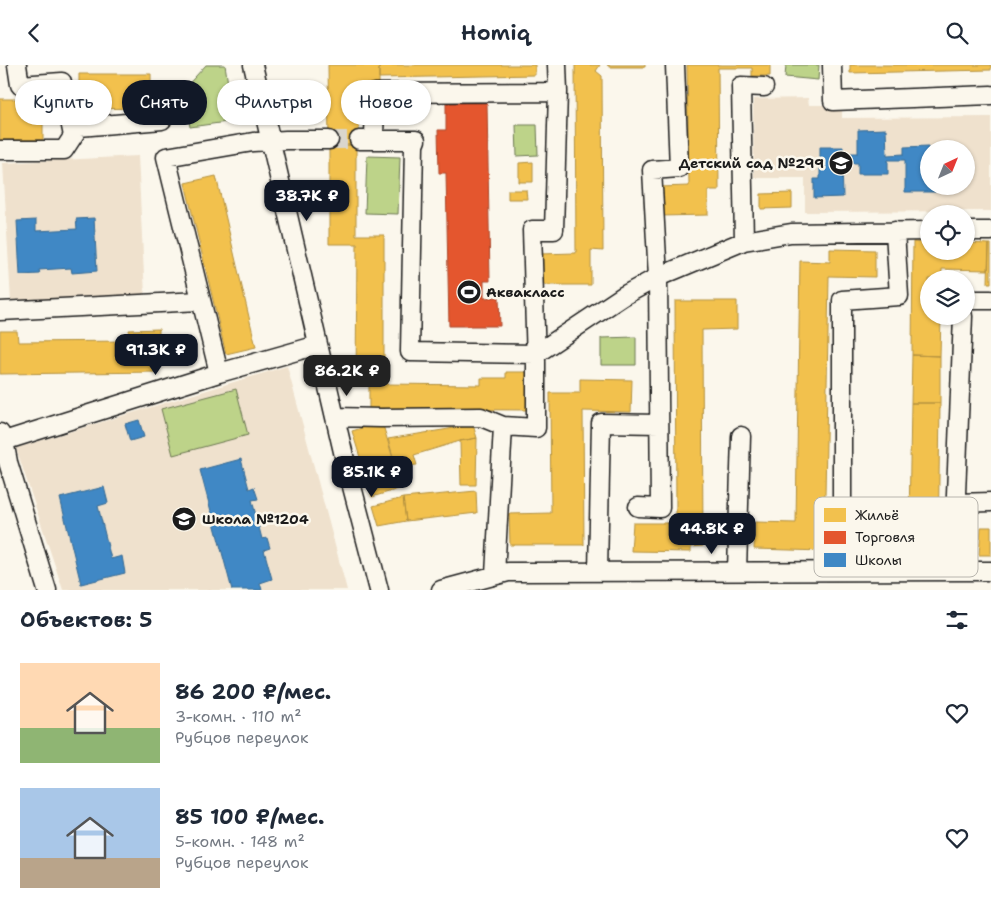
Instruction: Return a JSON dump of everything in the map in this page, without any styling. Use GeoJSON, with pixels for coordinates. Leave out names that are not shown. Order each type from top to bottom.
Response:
{"type":"FeatureCollection","features":[{"type":"Feature","properties":{"kind":"street"},"geometry":{"type":"LineString","coordinates":[[17,65],[20,85],[62,82],[73,137]]}},
{"type":"Feature","properties":{"kind":"street"},"geometry":{"type":"LineString","coordinates":[[253,65],[335,417],[379,590]]}},
{"type":"Feature","properties":{"kind":"street"},"geometry":{"type":"LineString","coordinates":[[335,417],[482,417],[503,425],[536,428],[536,354],[532,231],[554,230],[557,65]]}},
{"type":"Feature","properties":{"kind":"street"},"geometry":{"type":"LineString","coordinates":[[638,507],[660,508],[658,277],[652,170],[679,169],[674,65]]}},
{"type":"Feature","properties":{"kind":"street"},"geometry":{"type":"LineString","coordinates":[[832,65],[833,101],[991,95]]}},
{"type":"Feature","properties":{"kind":"street"},"geometry":{"type":"LineString","coordinates":[[744,241],[741,86],[764,87]]}},
{"type":"Feature","properties":{"kind":"street"},"geometry":{"type":"LineString","coordinates":[[558,92],[375,93],[366,140],[416,140],[414,145],[410,353],[536,354],[623,296],[658,277],[744,241],[791,233],[920,231]]}},
{"type":"Feature","properties":{"kind":"street"},"geometry":{"type":"LineString","coordinates":[[0,150],[64,150],[79,127],[122,123]]}},
{"type":"Feature","properties":{"kind":"street"},"geometry":{"type":"LineString","coordinates":[[219,373],[166,157],[271,141],[329,140]]}},
{"type":"Feature","properties":{"kind":"street"},"geometry":{"type":"LineString","coordinates":[[842,497],[842,299],[899,297],[896,231]]}},
{"type":"Feature","properties":{"kind":"street"},"geometry":{"type":"LineString","coordinates":[[975,231],[991,231]]}},
{"type":"Feature","properties":{"kind":"street"},"geometry":{"type":"LineString","coordinates":[[975,300],[991,300]]}},
{"type":"Feature","properties":{"kind":"street"},"geometry":{"type":"LineString","coordinates":[[0,311],[200,301]]}},
{"type":"Feature","properties":{"kind":"street"},"geometry":{"type":"LineString","coordinates":[[956,497],[963,325]]}},
{"type":"Feature","properties":{"kind":"street"},"geometry":{"type":"LineString","coordinates":[[47,590],[2,437],[318,345]]}},
{"type":"Feature","properties":{"kind":"street"},"geometry":{"type":"LineString","coordinates":[[598,572],[601,423],[659,424]]}},
{"type":"Feature","properties":{"kind":"street"},"geometry":{"type":"LineString","coordinates":[[496,575],[503,425]]}},
{"type":"Feature","properties":{"kind":"street"},"geometry":{"type":"LineString","coordinates":[[737,571],[741,436]]}},
{"type":"Feature","properties":{"kind":"street"},"geometry":{"type":"LineString","coordinates":[[978,502],[991,501]]}},
{"type":"Feature","properties":{"kind":"street"},"geometry":{"type":"LineString","coordinates":[[441,590],[508,572],[814,571]]}},
{"type":"Feature","properties":{"kind":"street"},"geometry":{"type":"LineString","coordinates":[[978,571],[991,571]]}},
{"type":"Feature","properties":{"kind":"shaded area","name":"Детский сад №299"},"geometry":{"type":"Polygon","coordinates":[[[808,98],[809,105],[842,105],[842,118],[991,117],[991,211],[975,211],[975,205],[920,205],[920,211],[805,212],[805,178],[754,178],[753,99],[808,98]]]}},
{"type":"Feature","properties":{"kind":"shaded area"},"geometry":{"type":"Polygon","coordinates":[[[138,156],[145,295],[11,302],[3,163],[138,156]]]}},
{"type":"Feature","properties":{"kind":"shaded area","name":"Школа №1204"},"geometry":{"type":"Polygon","coordinates":[[[287,366],[347,590],[63,590],[16,448],[287,366]]]}},
{"type":"Feature","properties":{"kind":"green space"},"geometry":{"type":"Polygon","coordinates":[[[206,65],[225,65],[227,80],[217,80],[217,123],[207,125],[207,80],[192,80],[206,65]]]}},
{"type":"Feature","properties":{"kind":"green space"},"geometry":{"type":"Polygon","coordinates":[[[786,65],[819,65],[818,80],[785,77],[786,65]]]}},
{"type":"Feature","properties":{"kind":"green space"},"geometry":{"type":"Polygon","coordinates":[[[516,125],[537,125],[538,155],[517,156],[516,125]]]}},
{"type":"Feature","properties":{"kind":"green space"},"geometry":{"type":"Polygon","coordinates":[[[367,156],[400,157],[398,214],[365,213],[367,156]]]}},
{"type":"Feature","properties":{"kind":"green space"},"geometry":{"type":"Polygon","coordinates":[[[636,337],[636,365],[601,365],[601,338],[636,337]]]}},
{"type":"Feature","properties":{"kind":"green space"},"geometry":{"type":"Polygon","coordinates":[[[236,389],[248,435],[173,455],[161,409],[236,389]]]}},
{"type":"Feature","properties":{"kind":"building: Жильё"},"geometry":{"type":"Polygon","coordinates":[[[328,65],[379,65],[379,80],[341,80],[341,125],[359,125],[359,145],[329,145],[331,80],[328,80],[328,65]]]}},
{"type":"Feature","properties":{"kind":"building: Жильё"},"geometry":{"type":"Polygon","coordinates":[[[379,65],[535,65],[535,75],[379,78],[379,65]]]}},
{"type":"Feature","properties":{"kind":"building: Жильё"},"geometry":{"type":"Polygon","coordinates":[[[575,65],[600,65],[596,71],[602,76],[603,251],[591,250],[591,285],[540,285],[539,254],[576,253],[575,65]]]}},
{"type":"Feature","properties":{"kind":"building: Жильё"},"geometry":{"type":"Polygon","coordinates":[[[607,65],[645,65],[645,67],[610,67],[607,65]]]}},
{"type":"Feature","properties":{"kind":"building: Жильё"},"geometry":{"type":"Polygon","coordinates":[[[687,65],[770,65],[770,76],[752,76],[752,68],[718,68],[719,190],[708,190],[708,215],[660,216],[659,187],[689,186],[687,65]]]}},
{"type":"Feature","properties":{"kind":"building: Жильё"},"geometry":{"type":"Polygon","coordinates":[[[850,65],[991,65],[991,70],[850,73],[850,65]]]}},
{"type":"Feature","properties":{"kind":"building: Жильё"},"geometry":{"type":"Polygon","coordinates":[[[79,74],[151,74],[151,80],[122,80],[122,108],[112,109],[112,80],[79,80],[79,74]]]}},
{"type":"Feature","properties":{"kind":"building: Жильё"},"geometry":{"type":"Polygon","coordinates":[[[0,99],[15,99],[15,125],[43,125],[43,140],[0,140],[0,99]]]}},
{"type":"Feature","properties":{"kind":"building: Жильё"},"geometry":{"type":"Polygon","coordinates":[[[329,145],[356,145],[356,235],[384,235],[384,384],[481,385],[481,378],[506,378],[506,372],[529,372],[529,410],[369,409],[369,385],[356,385],[357,244],[329,244],[329,145]]]}},
{"type":"Feature","properties":{"kind":"building: Жильё"},"geometry":{"type":"Polygon","coordinates":[[[533,162],[533,182],[519,182],[519,163],[533,162]]]}},
{"type":"Feature","properties":{"kind":"building: Жильё"},"geometry":{"type":"Polygon","coordinates":[[[216,176],[256,347],[226,354],[185,183],[216,176]]]}},
{"type":"Feature","properties":{"kind":"building: Жильё"},"geometry":{"type":"Polygon","coordinates":[[[508,190],[526,190],[527,199],[508,199],[508,190]]]}},
{"type":"Feature","properties":{"kind":"building: Жильё"},"geometry":{"type":"Polygon","coordinates":[[[792,193],[792,208],[761,209],[761,194],[792,193]]]}},
{"type":"Feature","properties":{"kind":"building: Жильё"},"geometry":{"type":"Polygon","coordinates":[[[913,242],[920,242],[920,260],[975,260],[975,243],[989,244],[988,270],[920,270],[920,325],[941,325],[940,356],[912,355],[913,242]]]}},
{"type":"Feature","properties":{"kind":"building: Жильё"},"geometry":{"type":"Polygon","coordinates":[[[989,244],[991,244],[991,283],[988,283],[989,244]]]}},
{"type":"Feature","properties":{"kind":"building: Жильё"},"geometry":{"type":"Polygon","coordinates":[[[830,249],[875,250],[875,277],[829,276],[825,497],[814,497],[814,551],[754,549],[755,522],[796,523],[800,261],[830,262],[830,249]]]}},
{"type":"Feature","properties":{"kind":"building: Жильё"},"geometry":{"type":"Polygon","coordinates":[[[675,301],[737,301],[737,329],[702,330],[703,546],[691,547],[691,552],[631,551],[633,523],[668,523],[675,529],[682,519],[676,514],[675,301]]]}},
{"type":"Feature","properties":{"kind":"building: Жильё"},"geometry":{"type":"Polygon","coordinates":[[[159,329],[158,372],[0,374],[0,331],[17,331],[18,342],[131,341],[129,330],[159,329]]]}},
{"type":"Feature","properties":{"kind":"building: Жильё"},"geometry":{"type":"Polygon","coordinates":[[[912,355],[940,356],[940,403],[911,403],[912,355]]]}},
{"type":"Feature","properties":{"kind":"building: Жильё"},"geometry":{"type":"Polygon","coordinates":[[[580,379],[632,380],[631,412],[583,411],[584,545],[510,545],[509,514],[551,513],[550,393],[580,393],[580,379]]]}},
{"type":"Feature","properties":{"kind":"building: Жильё"},"geometry":{"type":"Polygon","coordinates":[[[911,403],[940,403],[939,497],[909,497],[911,403]]]}},
{"type":"Feature","properties":{"kind":"building: Жильё"},"geometry":{"type":"Polygon","coordinates":[[[382,422],[402,488],[372,497],[352,431],[382,422]]]}},
{"type":"Feature","properties":{"kind":"building: Жильё"},"geometry":{"type":"Polygon","coordinates":[[[473,425],[477,438],[460,441],[414,455],[417,465],[396,467],[388,439],[473,425]]]}},
{"type":"Feature","properties":{"kind":"building: Жильё"},"geometry":{"type":"Polygon","coordinates":[[[477,438],[476,485],[461,485],[460,441],[477,438]]]}},
{"type":"Feature","properties":{"kind":"building: Жильё"},"geometry":{"type":"Polygon","coordinates":[[[476,491],[477,513],[406,521],[403,498],[476,491]]]}},
{"type":"Feature","properties":{"kind":"building: Жильё"},"geometry":{"type":"Polygon","coordinates":[[[403,498],[406,521],[379,526],[373,506],[403,498]]]}},
{"type":"Feature","properties":{"kind":"building: Жильё"},"geometry":{"type":"Polygon","coordinates":[[[981,527],[991,527],[991,555],[979,555],[981,527]]]}},
{"type":"Feature","properties":{"kind":"building: Торговля"},"geometry":{"type":"Polygon","coordinates":[[[446,103],[487,103],[490,281],[484,281],[484,298],[499,297],[500,326],[449,326],[446,173],[439,173],[438,130],[446,130],[446,103]]]}},
{"type":"Feature","properties":{"kind":"building: Школы"},"geometry":{"type":"Polygon","coordinates":[[[886,129],[887,155],[904,154],[904,147],[920,146],[920,192],[905,192],[905,160],[888,160],[888,174],[858,174],[858,163],[842,163],[843,197],[814,198],[814,179],[820,179],[820,147],[843,147],[843,153],[858,153],[858,130],[886,129]]]}},
{"type":"Feature","properties":{"kind":"building: Школы"},"geometry":{"type":"Polygon","coordinates":[[[94,218],[97,271],[72,273],[71,268],[39,270],[40,274],[20,275],[17,221],[36,220],[36,231],[77,229],[76,219],[94,218]]]}},
{"type":"Feature","properties":{"kind":"building: Школы"},"geometry":{"type":"Polygon","coordinates":[[[139,420],[144,437],[130,441],[125,424],[139,420]]]}},
{"type":"Feature","properties":{"kind":"building: Школы"},"geometry":{"type":"Polygon","coordinates":[[[241,459],[249,489],[254,487],[258,499],[252,500],[262,539],[267,538],[270,548],[264,550],[272,579],[260,583],[262,590],[232,590],[200,470],[241,459]]]}},
{"type":"Feature","properties":{"kind":"building: Школы"},"geometry":{"type":"Polygon","coordinates":[[[104,487],[108,503],[98,506],[111,559],[122,556],[125,573],[81,584],[60,498],[104,487]]]}},
{"type":"Feature","properties":{"kind":"tunnel"},"geometry":{"type":"LineString","coordinates":[[329,140],[359,140]]}},
{"type":"Feature","properties":{"kind":"place","name":"Детский сад №299"},"geometry":{"type":"Point","coordinates":[841,163]}},
{"type":"Feature","properties":{"kind":"place","name":"Аквакласс"},"geometry":{"type":"Point","coordinates":[469,292]}},
{"type":"Feature","properties":{"kind":"place","name":"Школа №1204"},"geometry":{"type":"Point","coordinates":[184,519]}}]}
